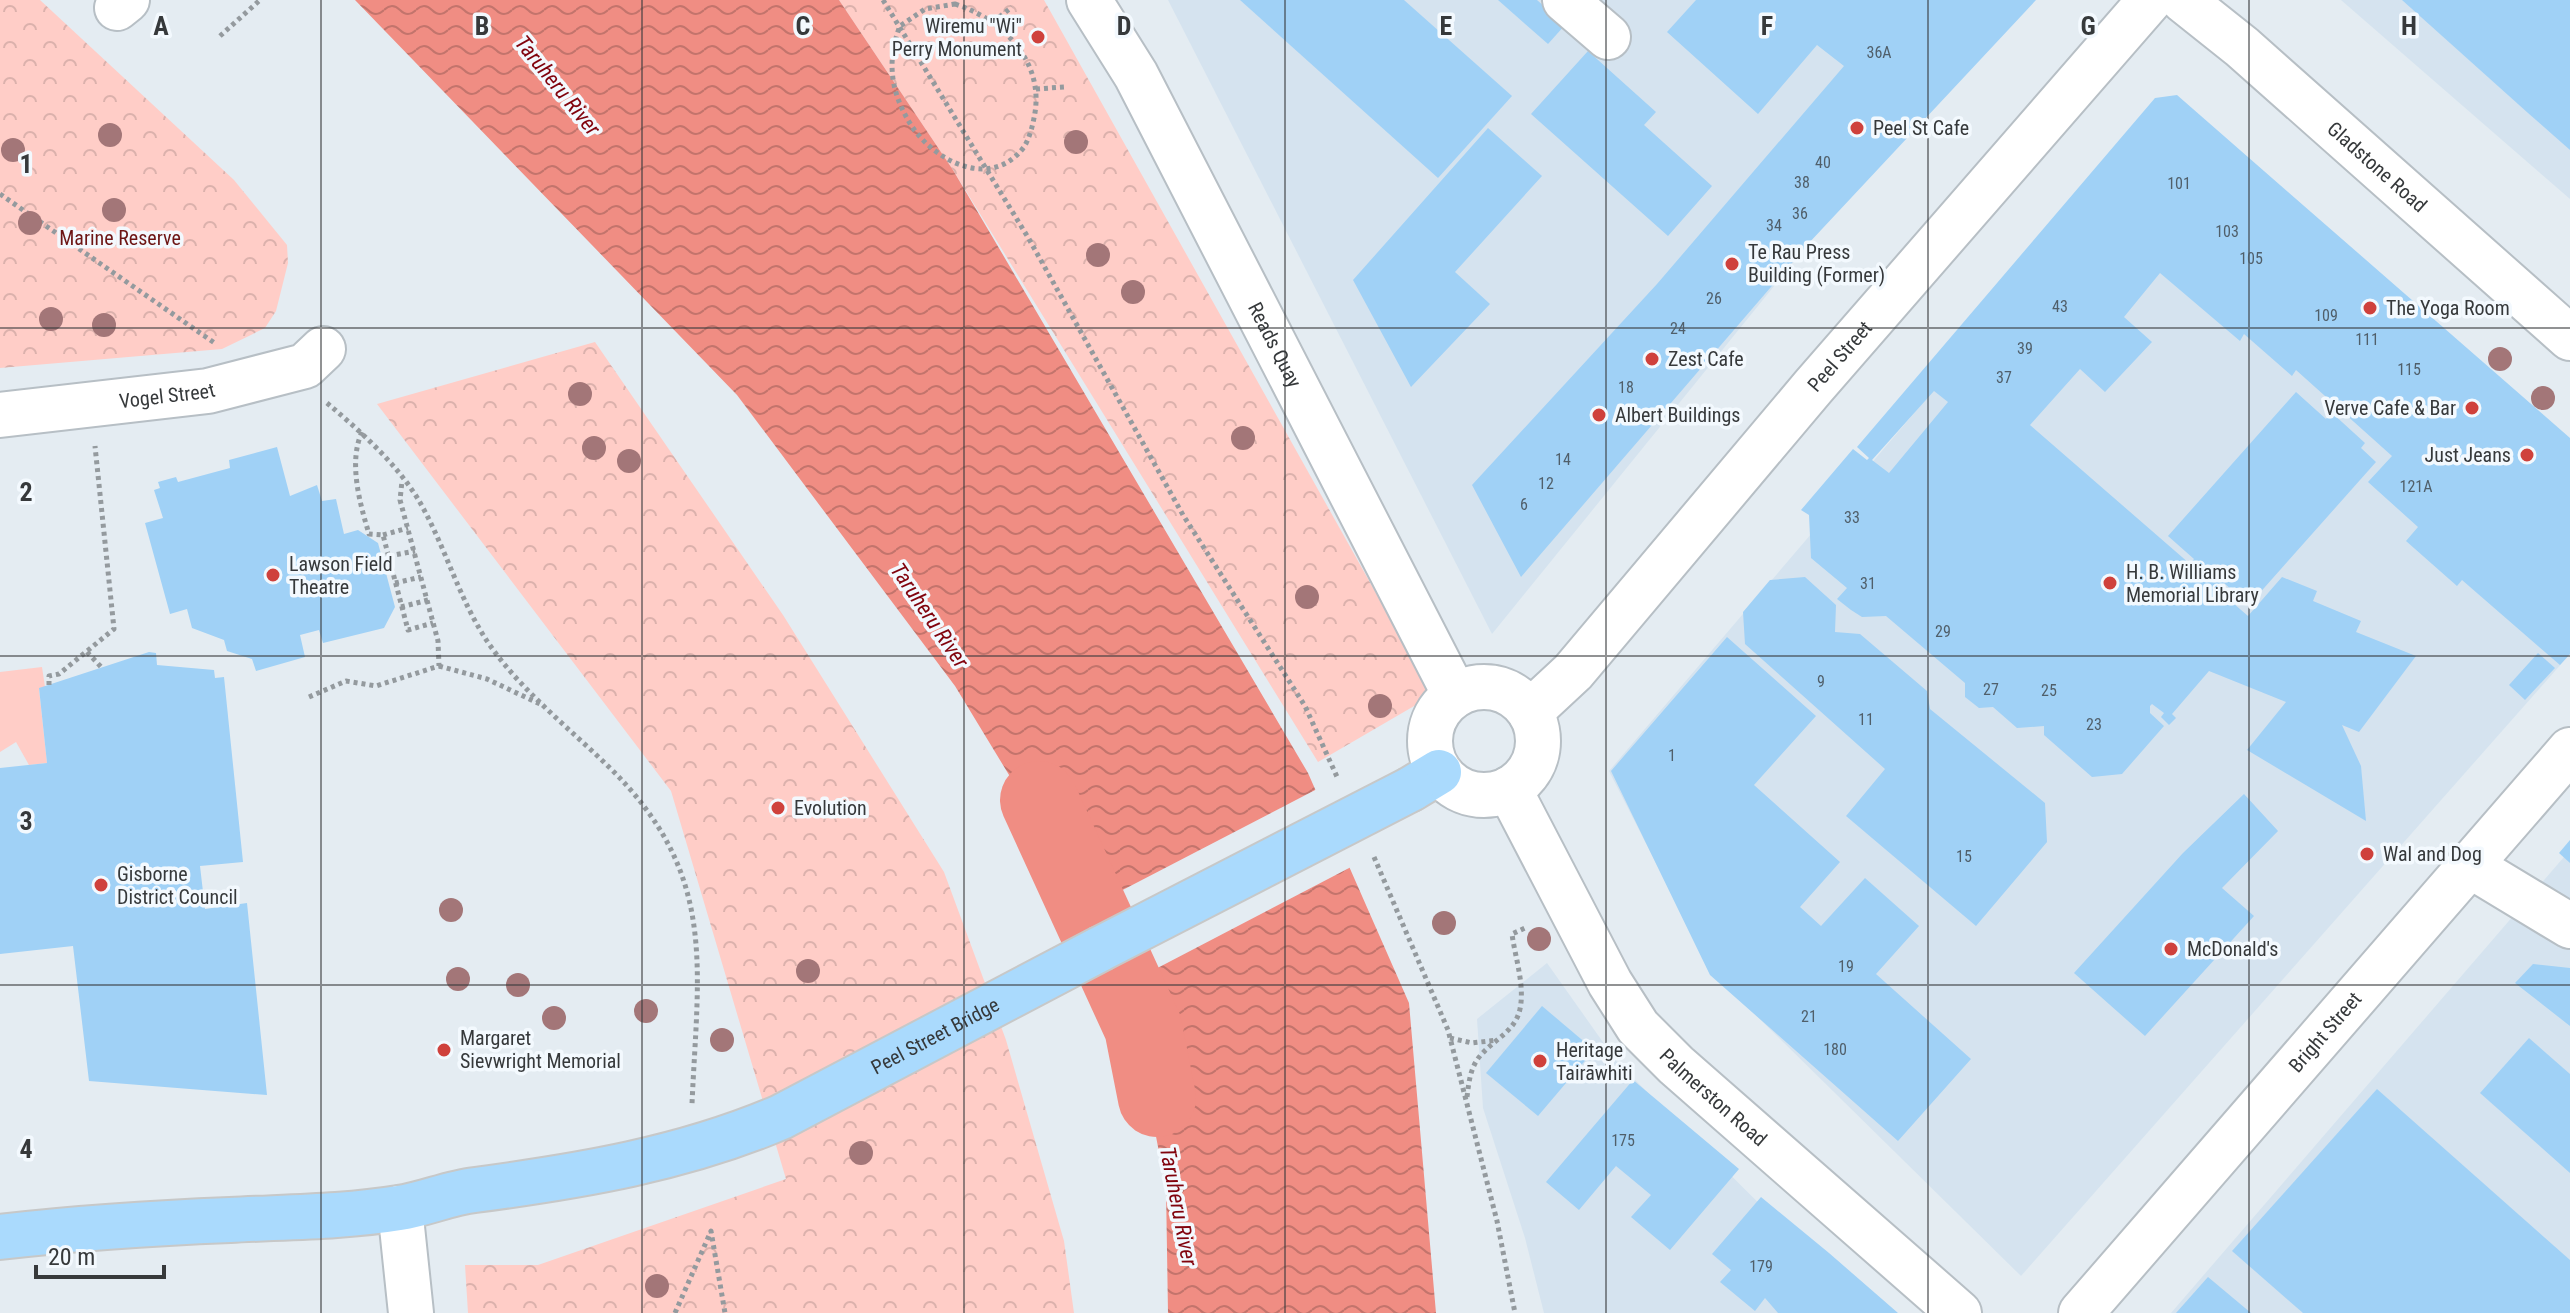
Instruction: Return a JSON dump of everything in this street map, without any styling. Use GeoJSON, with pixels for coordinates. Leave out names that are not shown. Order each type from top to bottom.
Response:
{"type":"FeatureCollection","features":[{"type":"Feature","properties":{"kind":"main road","name":"Peel Street Bridge"},"geometry":{"type":"LineString","coordinates":[[0,1237],[99,1226],[308,1216],[400,1208],[456,1192],[596,1173],[742,1134],[781,1117],[1425,781]]}},
{"type":"Feature","properties":{"kind":"street","name":"Reads Quay"},"geometry":{"type":"LineString","coordinates":[[1089,0],[1136,75],[1455,695]]}},
{"type":"Feature","properties":{"kind":"street","name":"Peel Street"},"geometry":{"type":"LineString","coordinates":[[1530,712],[1573,672],[1813,387],[2150,0]]}},
{"type":"Feature","properties":{"kind":"street","name":"Gladstone Road"},"geometry":{"type":"LineString","coordinates":[[2183,0],[2242,47],[2570,338]]}},
{"type":"Feature","properties":{"kind":"street","name":"Vogel Street"},"geometry":{"type":"LineString","coordinates":[[0,415],[183,395],[305,366],[323,349]]}},
{"type":"Feature","properties":{"kind":"street"},"geometry":{"type":"LineString","coordinates":[[1488,686],[1505,691],[1530,712],[1537,729],[1536,755],[1523,779],[1509,789],[1478,795],[1425,781],[1433,721],[1442,706],[1455,695],[1471,688],[1488,686]]}},
{"type":"Feature","properties":{"kind":"street","name":"Bright Street"},"geometry":{"type":"LineString","coordinates":[[2081,1313],[2570,750]]}},
{"type":"Feature","properties":{"kind":"street","name":"Palmerston Road"},"geometry":{"type":"LineString","coordinates":[[1509,789],[1610,983],[1638,1027],[1676,1065],[1959,1313]]}},
{"type":"Feature","properties":{"kind":"street"},"geometry":{"type":"LineString","coordinates":[[2469,865],[2570,926]]}},
{"type":"Feature","properties":{"kind":"street"},"geometry":{"type":"LineString","coordinates":[[400,1208],[411,1313]]}},
{"type":"Feature","properties":{"kind":"path"},"geometry":{"type":"LineString","coordinates":[[220,36],[260,0]]}},
{"type":"Feature","properties":{"kind":"path"},"geometry":{"type":"LineString","coordinates":[[883,0],[985,166],[1183,515],[1305,706],[1341,784]]}},
{"type":"Feature","properties":{"kind":"path"},"geometry":{"type":"LineString","coordinates":[[955,4],[993,22],[1016,42],[1029,65],[1036,89],[1036,110],[1025,146],[998,165],[969,168],[937,156],[907,118],[890,72],[894,42],[900,26],[910,17],[937,5],[955,4]]}},
{"type":"Feature","properties":{"kind":"path"},"geometry":{"type":"LineString","coordinates":[[993,22],[1012,7]]}},
{"type":"Feature","properties":{"kind":"path"},"geometry":{"type":"LineString","coordinates":[[1036,89],[1064,87]]}},
{"type":"Feature","properties":{"kind":"path"},"geometry":{"type":"LineString","coordinates":[[0,194],[222,349]]}},
{"type":"Feature","properties":{"kind":"path"},"geometry":{"type":"LineString","coordinates":[[283,372],[362,432],[417,497],[488,643],[547,708],[639,800],[660,828],[683,873],[697,932],[690,1149]]}},
{"type":"Feature","properties":{"kind":"path"},"geometry":{"type":"LineString","coordinates":[[49,685],[49,676],[59,674],[114,629],[91,405]]}},
{"type":"Feature","properties":{"kind":"path"},"geometry":{"type":"LineString","coordinates":[[362,432],[357,442],[356,472],[369,534],[383,535],[408,528]]}},
{"type":"Feature","properties":{"kind":"path"},"geometry":{"type":"LineString","coordinates":[[402,480],[400,500],[428,600],[441,656],[439,666]]}},
{"type":"Feature","properties":{"kind":"path"},"geometry":{"type":"LineString","coordinates":[[383,535],[408,630],[433,623]]}},
{"type":"Feature","properties":{"kind":"path"},"geometry":{"type":"LineString","coordinates":[[389,556],[415,551]]}},
{"type":"Feature","properties":{"kind":"path"},"geometry":{"type":"LineString","coordinates":[[395,583],[421,577]]}},
{"type":"Feature","properties":{"kind":"path"},"geometry":{"type":"LineString","coordinates":[[401,607],[428,600]]}},
{"type":"Feature","properties":{"kind":"path"},"geometry":{"type":"LineString","coordinates":[[87,651],[103,669]]}},
{"type":"Feature","properties":{"kind":"path"},"geometry":{"type":"LineString","coordinates":[[309,697],[346,681],[376,686],[439,666],[487,679],[547,708]]}},
{"type":"Feature","properties":{"kind":"path"},"geometry":{"type":"LineString","coordinates":[[1373,856],[1420,958],[1450,1038],[1497,1221],[1515,1313]]}},
{"type":"Feature","properties":{"kind":"path"},"geometry":{"type":"LineString","coordinates":[[1467,1102],[1470,1073],[1479,1057],[1514,1025],[1520,1011],[1521,996],[1512,934],[1525,928]]}},
{"type":"Feature","properties":{"kind":"path"},"geometry":{"type":"LineString","coordinates":[[1450,1038],[1472,1043],[1498,1039]]}},
{"type":"Feature","properties":{"kind":"path"},"geometry":{"type":"LineString","coordinates":[[675,1313],[711,1231],[725,1313]]}},
{"type":"Feature","properties":{"kind":"shaded area"},"geometry":{"type":"Polygon","coordinates":[[[1168,0],[2006,0],[1492,634],[1168,0]]]}},
{"type":"Feature","properties":{"kind":"shaded area"},"geometry":{"type":"Polygon","coordinates":[[[2341,0],[2570,0],[2570,199],[2341,0]]]}},
{"type":"Feature","properties":{"kind":"shaded area"},"geometry":{"type":"Polygon","coordinates":[[[2165,119],[2570,654],[2021,1276],[1711,971],[1609,771],[2165,119]]]}},
{"type":"Feature","properties":{"kind":"shaded area"},"geometry":{"type":"Polygon","coordinates":[[[2570,850],[2570,1313],[2171,1313],[2570,850]]]}},
{"type":"Feature","properties":{"kind":"shaded area"},"geometry":{"type":"Polygon","coordinates":[[[1547,963],[1617,1062],[1869,1313],[1544,1313],[1525,1238],[1483,1108],[1477,1019],[1547,963]]]}},
{"type":"Feature","properties":{"kind":"green space","name":"Marine Reserve"},"geometry":{"type":"Polygon","coordinates":[[[0,0],[40,0],[234,180],[287,245],[288,263],[276,311],[265,328],[222,349],[0,368],[0,0]]]}},
{"type":"Feature","properties":{"kind":"green space"},"geometry":{"type":"Polygon","coordinates":[[[839,0],[1044,0],[1433,695],[1318,762],[953,170],[839,0]]]}},
{"type":"Feature","properties":{"kind":"green space"},"geometry":{"type":"Polygon","coordinates":[[[595,342],[783,615],[944,872],[1006,1040],[1064,1241],[1074,1313],[468,1313],[465,1265],[538,1265],[786,1179],[671,791],[377,404],[595,342]]]}},
{"type":"Feature","properties":{"kind":"green space"},"geometry":{"type":"Polygon","coordinates":[[[42,667],[45,687],[39,689],[47,763],[29,765],[16,742],[0,752],[0,672],[42,667]]]}},
{"type":"Feature","properties":{"kind":"water"},"geometry":{"type":"Polygon","coordinates":[[[355,0],[839,0],[953,170],[1308,773],[1409,1003],[1436,1313],[1168,1313],[1166,1188],[1122,961],[955,686],[737,395],[355,0]]]}},
{"type":"Feature","properties":{"kind":"pier"},"geometry":{"type":"Polygon","coordinates":[[[1319,788],[1353,866],[1123,986],[1119,962],[1086,909],[1319,788]]]}},
{"type":"Feature","properties":{"kind":"building"},"geometry":{"type":"Polygon","coordinates":[[[1240,0],[1404,0],[1512,96],[1438,178],[1240,0]]]}},
{"type":"Feature","properties":{"kind":"building"},"geometry":{"type":"Polygon","coordinates":[[[1498,0],[1537,0],[1565,25],[1548,44],[1498,0]]]}},
{"type":"Feature","properties":{"kind":"building"},"geometry":{"type":"Polygon","coordinates":[[[1696,0],[2036,0],[1808,244],[1521,577],[1472,485],[1657,284],[1844,66],[1817,45],[1758,114],[1667,32],[1696,0]]]}},
{"type":"Feature","properties":{"kind":"building"},"geometry":{"type":"Polygon","coordinates":[[[2402,0],[2570,0],[2570,150],[2528,113],[2402,0]]]}},
{"type":"Feature","properties":{"kind":"building"},"geometry":{"type":"Polygon","coordinates":[[[1588,51],[1656,112],[1644,125],[1712,186],[1668,236],[1531,114],[1588,51]]]}},
{"type":"Feature","properties":{"kind":"building"},"geometry":{"type":"Polygon","coordinates":[[[2177,95],[2570,438],[2570,654],[2560,665],[2462,580],[2457,586],[2406,541],[2418,527],[2368,482],[2392,456],[2296,370],[2292,376],[2244,334],[2240,341],[2160,273],[2124,317],[2152,342],[2105,392],[2080,369],[2030,425],[2190,564],[2194,559],[2168,536],[2296,392],[2326,419],[2331,412],[2365,443],[2361,448],[2376,462],[2249,605],[2224,583],[2218,590],[2248,616],[2282,577],[2317,591],[2313,601],[2361,621],[2356,632],[2416,656],[2359,732],[2342,725],[2361,766],[2366,821],[2247,750],[2286,702],[2209,671],[2172,714],[2176,718],[2169,725],[2161,717],[2164,713],[2152,704],[2150,706],[2150,713],[2164,726],[2122,774],[2092,777],[2044,735],[2044,726],[2017,728],[1993,707],[1979,708],[1965,697],[1965,683],[1886,616],[1862,617],[1851,610],[1837,599],[1847,588],[1811,558],[1809,515],[1801,510],[1853,449],[1867,460],[1869,458],[1857,447],[2155,98],[2177,95]],[[1934,391],[1872,460],[1889,473],[1948,402],[1934,391]]]}},
{"type":"Feature","properties":{"kind":"building"},"geometry":{"type":"Polygon","coordinates":[[[1488,128],[1542,176],[1455,272],[1490,304],[1411,387],[1353,280],[1488,128]]]}},
{"type":"Feature","properties":{"kind":"building","name":"Lawson Field Theatre"},"geometry":{"type":"Polygon","coordinates":[[[277,447],[290,496],[317,485],[322,501],[336,499],[344,534],[358,530],[378,543],[395,607],[384,628],[323,643],[319,630],[300,635],[305,657],[256,671],[252,659],[227,651],[224,640],[192,628],[187,609],[170,614],[145,523],[163,518],[154,490],[160,488],[158,482],[176,477],[178,482],[230,468],[229,460],[277,447]]]}},
{"type":"Feature","properties":{"kind":"building"},"geometry":{"type":"Polygon","coordinates":[[[1805,577],[1836,605],[1835,632],[1860,634],[1927,691],[1930,709],[2045,803],[2047,842],[1976,926],[1846,816],[1885,769],[1745,644],[1743,612],[1770,580],[1805,577]]]}},
{"type":"Feature","properties":{"kind":"building"},"geometry":{"type":"Polygon","coordinates":[[[1727,637],[1816,716],[1754,785],[1840,862],[1800,907],[1821,926],[1865,878],[1919,926],[1876,974],[1971,1059],[1898,1141],[1710,975],[1611,771],[1727,637]]]}},
{"type":"Feature","properties":{"kind":"building","name":"Gisborne District Council"},"geometry":{"type":"Polygon","coordinates":[[[149,652],[156,653],[157,665],[214,670],[215,678],[224,677],[243,862],[200,866],[205,909],[247,903],[267,1095],[89,1081],[73,946],[0,954],[0,768],[47,763],[39,688],[149,652]]]}},
{"type":"Feature","properties":{"kind":"building"},"geometry":{"type":"Polygon","coordinates":[[[2538,653],[2555,668],[2525,700],[2509,685],[2538,653]]]}},
{"type":"Feature","properties":{"kind":"building"},"geometry":{"type":"Polygon","coordinates":[[[2244,794],[2278,831],[2222,888],[2254,916],[2145,1036],[2074,973],[2183,853],[2244,794]]]}},
{"type":"Feature","properties":{"kind":"building"},"geometry":{"type":"Polygon","coordinates":[[[2570,840],[2570,863],[2559,853],[2570,840]]]}},
{"type":"Feature","properties":{"kind":"building"},"geometry":{"type":"Polygon","coordinates":[[[2533,964],[2570,968],[2570,1026],[2515,983],[2533,964]]]}},
{"type":"Feature","properties":{"kind":"building","name":"Heritage Tairāwhiti"},"geometry":{"type":"Polygon","coordinates":[[[1542,1006],[1594,1050],[1538,1116],[1486,1073],[1542,1006]]]}},
{"type":"Feature","properties":{"kind":"building"},"geometry":{"type":"Polygon","coordinates":[[[2529,1038],[2570,1074],[2570,1173],[2480,1093],[2529,1038]]]}},
{"type":"Feature","properties":{"kind":"building"},"geometry":{"type":"Polygon","coordinates":[[[1633,1080],[1739,1169],[1670,1250],[1631,1217],[1651,1195],[1616,1166],[1579,1210],[1546,1182],[1633,1080]]]}},
{"type":"Feature","properties":{"kind":"building"},"geometry":{"type":"Polygon","coordinates":[[[2377,1089],[2570,1260],[2570,1313],[2303,1313],[2232,1251],[2377,1089]]]}},
{"type":"Feature","properties":{"kind":"building"},"geometry":{"type":"Polygon","coordinates":[[[1761,1197],[1898,1313],[1778,1313],[1765,1298],[1755,1311],[1720,1282],[1731,1270],[1712,1254],[1761,1197]]]}},
{"type":"Feature","properties":{"kind":"building"},"geometry":{"type":"Polygon","coordinates":[[[2208,1277],[2251,1313],[2176,1313],[2208,1277]]]}},
{"type":"Feature","properties":{"kind":"waterway","name":"Taruheru River"},"geometry":{"type":"LineString","coordinates":[[1039,800],[1143,1027],[1157,1098]]}},
{"type":"Feature","properties":{"kind":"place","name":"Wiremu \"Wi\" Perry Monument"},"geometry":{"type":"Point","coordinates":[1038,37]}},
{"type":"Feature","properties":{"kind":"place","name":"Peel St Cafe"},"geometry":{"type":"Point","coordinates":[1857,128]}},
{"type":"Feature","properties":{"kind":"place","name":"Te Rau Press Building (Former)"},"geometry":{"type":"Point","coordinates":[1732,264]}},
{"type":"Feature","properties":{"kind":"place","name":"The Yoga Room"},"geometry":{"type":"Point","coordinates":[2370,308]}},
{"type":"Feature","properties":{"kind":"place","name":"Zest Cafe"},"geometry":{"type":"Point","coordinates":[1652,359]}},
{"type":"Feature","properties":{"kind":"place","name":"Verve Cafe & Bar"},"geometry":{"type":"Point","coordinates":[2472,408]}},
{"type":"Feature","properties":{"kind":"place","name":"Albert Buildings"},"geometry":{"type":"Point","coordinates":[1599,415]}},
{"type":"Feature","properties":{"kind":"place","name":"Just Jeans"},"geometry":{"type":"Point","coordinates":[2527,455]}},
{"type":"Feature","properties":{"kind":"place","name":"Lawson Field Theatre"},"geometry":{"type":"Point","coordinates":[273,575]}},
{"type":"Feature","properties":{"kind":"place","name":"H. B. Williams Memorial Library"},"geometry":{"type":"Point","coordinates":[2110,583]}},
{"type":"Feature","properties":{"kind":"place","name":"Evolution"},"geometry":{"type":"Point","coordinates":[778,808]}},
{"type":"Feature","properties":{"kind":"place","name":"Wal and Dog"},"geometry":{"type":"Point","coordinates":[2367,854]}},
{"type":"Feature","properties":{"kind":"place","name":"Gisborne District Council"},"geometry":{"type":"Point","coordinates":[101,885]}},
{"type":"Feature","properties":{"kind":"place","name":"McDonald's"},"geometry":{"type":"Point","coordinates":[2171,949]}},
{"type":"Feature","properties":{"kind":"place","name":"Margaret Sievwright Memorial"},"geometry":{"type":"Point","coordinates":[444,1050]}},
{"type":"Feature","properties":{"kind":"place","name":"Heritage Tairāwhiti"},"geometry":{"type":"Point","coordinates":[1540,1061]}}]}
